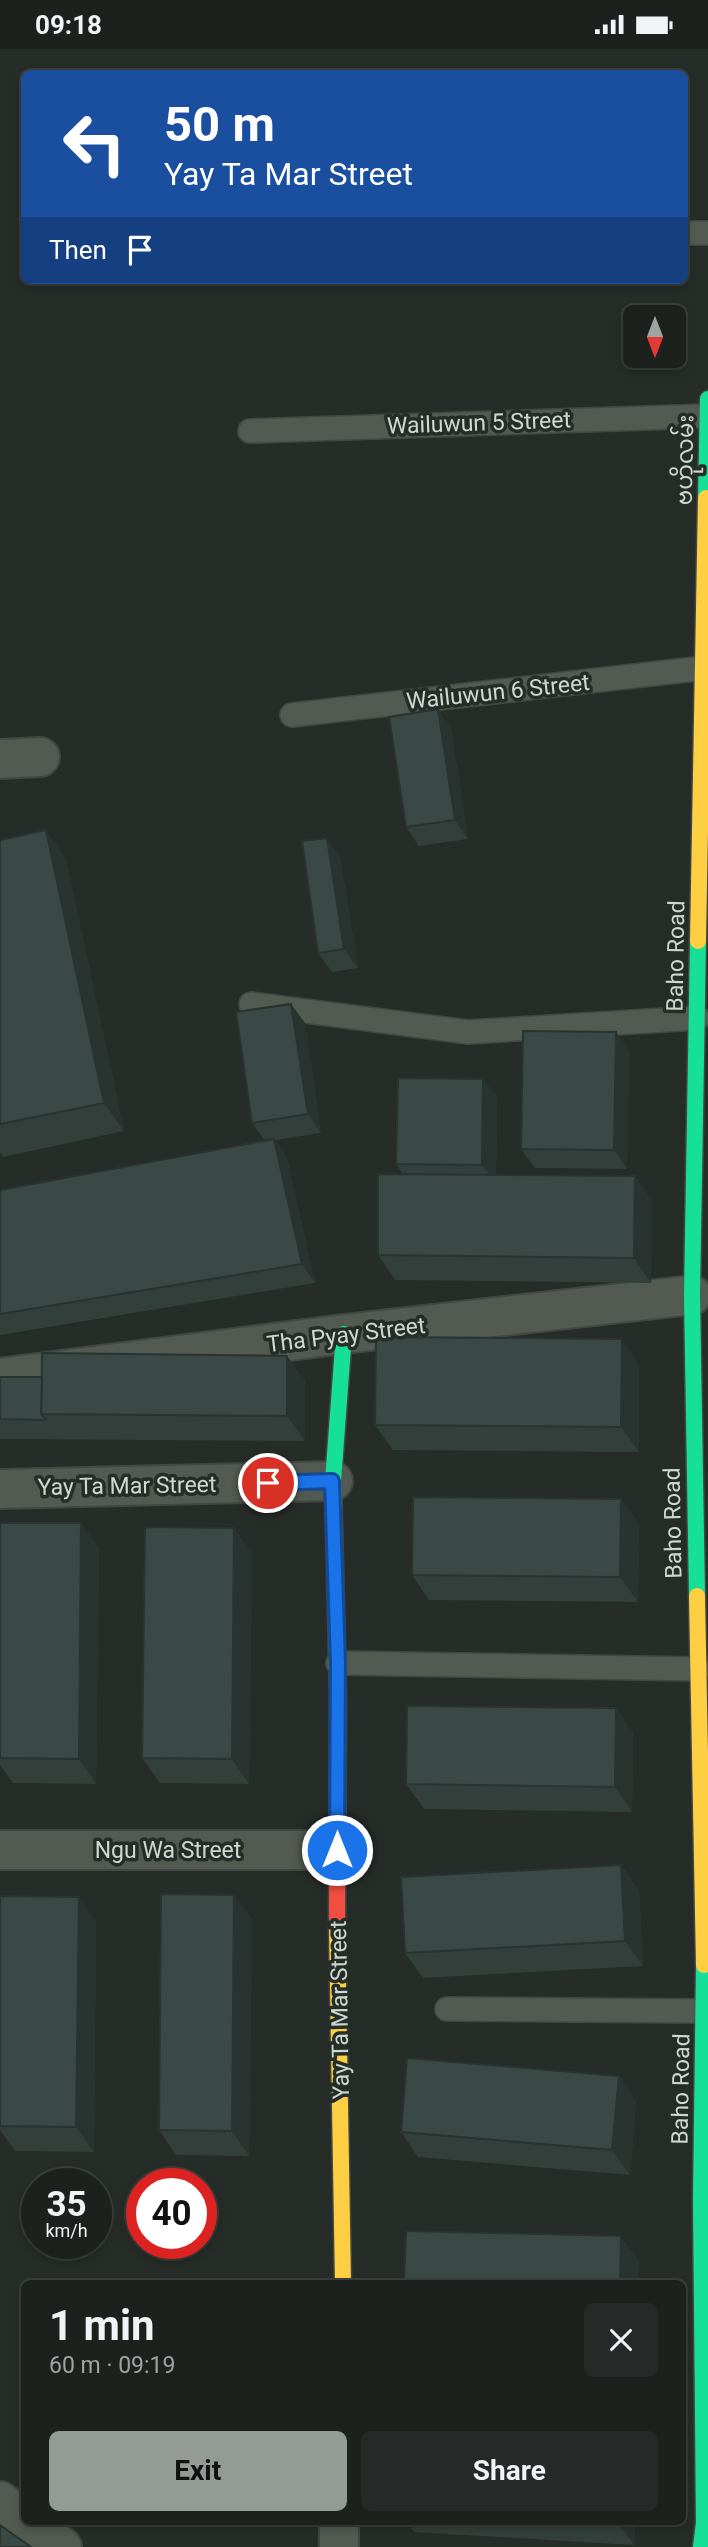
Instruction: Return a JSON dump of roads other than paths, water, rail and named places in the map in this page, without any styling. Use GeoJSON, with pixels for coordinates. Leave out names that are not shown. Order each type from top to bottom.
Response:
{"type":"FeatureCollection","features":[{"type":"Feature","properties":{"kind":"main road","name":"ဗဟိုလမ်း"},"geometry":{"type":"LineString","coordinates":[[707,523],[708,398]]}},
{"type":"Feature","properties":{"kind":"main road","name":"Baho Road"},"geometry":{"type":"LineString","coordinates":[[701,2547],[704,2523],[693,2395],[705,2011],[692,1295],[707,523]]}},
{"type":"Feature","properties":{"kind":"main road"},"geometry":{"type":"LineString","coordinates":[[332,1481],[344,1334]]}},
{"type":"Feature","properties":{"kind":"main road","name":"Yay Ta Mar Street"},"geometry":{"type":"LineString","coordinates":[[332,1481],[338,1663],[337,1850],[343,2280]]}},
{"type":"Feature","properties":{"kind":"street"},"geometry":{"type":"LineString","coordinates":[[0,759],[40,757]]}},
{"type":"Feature","properties":{"kind":"street","name":"Tha Pyay Street"},"geometry":{"type":"LineString","coordinates":[[0,1378],[344,1334],[692,1295]]}},
{"type":"Feature","properties":{"kind":"street","name":"Yay Ta Mar Street"},"geometry":{"type":"LineString","coordinates":[[0,1489],[332,1481]]}},
{"type":"Feature","properties":{"kind":"street","name":"Ngu Wa Street"},"geometry":{"type":"LineString","coordinates":[[0,1850],[337,1850]]}},
{"type":"Feature","properties":{"kind":"street"},"geometry":{"type":"LineString","coordinates":[[0,2501],[21,2516]]}},
{"type":"Feature","properties":{"kind":"street"},"geometry":{"type":"LineString","coordinates":[[33,2525],[62,2547]]}},
{"type":"Feature","properties":{"kind":"street"},"geometry":{"type":"LineString","coordinates":[[338,2547],[340,2525]]}},
{"type":"Feature","properties":{"kind":"lane"},"geometry":{"type":"LineString","coordinates":[[688,233],[708,233]]}},
{"type":"Feature","properties":{"kind":"lane","name":"Wailuwun 5 Street"},"geometry":{"type":"LineString","coordinates":[[250,431],[708,416]]}},
{"type":"Feature","properties":{"kind":"lane","name":"Wailuwun 6 Street"},"geometry":{"type":"LineString","coordinates":[[292,715],[704,669]]}},
{"type":"Feature","properties":{"kind":"lane"},"geometry":{"type":"LineString","coordinates":[[251,1004],[468,1032],[698,1018]]}},
{"type":"Feature","properties":{"kind":"lane"},"geometry":{"type":"LineString","coordinates":[[338,1663],[698,1669]]}},
{"type":"Feature","properties":{"kind":"lane"},"geometry":{"type":"LineString","coordinates":[[447,2010],[705,2011]]}}]}
